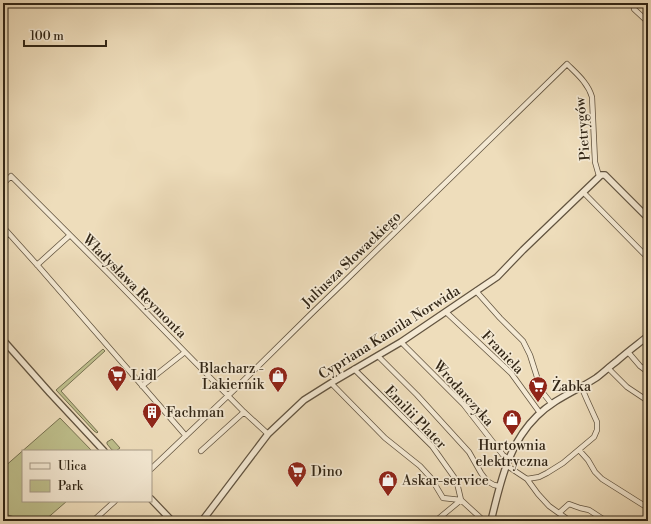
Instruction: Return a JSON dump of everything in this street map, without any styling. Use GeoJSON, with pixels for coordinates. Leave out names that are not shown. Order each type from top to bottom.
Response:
{"type":"FeatureCollection","features":[{"type":"Feature","properties":{"kind":"street"},"geometry":{"type":"LineString","coordinates":[[634,9],[648,22]]}},
{"type":"Feature","properties":{"kind":"street","name":"Pietrygów"},"geometry":{"type":"LineString","coordinates":[[567,64],[581,77],[592,97],[595,162],[600,176]]}},
{"type":"Feature","properties":{"kind":"street","name":"Juliusza Słowackiego"},"geometry":{"type":"LineString","coordinates":[[152,468],[228,396],[567,64]]}},
{"type":"Feature","properties":{"kind":"street"},"geometry":{"type":"LineString","coordinates":[[600,176],[605,175],[648,218]]}},
{"type":"Feature","properties":{"kind":"street","name":"Władysława Reymonta"},"geometry":{"type":"LineString","coordinates":[[3,184],[11,176],[184,352],[268,434]]}},
{"type":"Feature","properties":{"kind":"street","name":"Cypriana Kamila Norwida"},"geometry":{"type":"LineString","coordinates":[[202,521],[268,434],[304,400],[401,342],[497,277],[600,176]]}},
{"type":"Feature","properties":{"kind":"street"},"geometry":{"type":"LineString","coordinates":[[583,192],[648,258]]}},
{"type":"Feature","properties":{"kind":"street"},"geometry":{"type":"LineString","coordinates":[[3,227],[186,436]]}},
{"type":"Feature","properties":{"kind":"street"},"geometry":{"type":"LineString","coordinates":[[3,238],[8,233]]}},
{"type":"Feature","properties":{"kind":"street","name":"Władysława Reymonta"},"geometry":{"type":"LineString","coordinates":[[37,265],[70,236]]}},
{"type":"Feature","properties":{"kind":"street"},"geometry":{"type":"LineString","coordinates":[[476,291],[523,341],[530,355],[544,393],[551,403]]}},
{"type":"Feature","properties":{"kind":"street","name":"Franiela"},"geometry":{"type":"LineString","coordinates":[[446,312],[511,373],[540,413]]}},
{"type":"Feature","properties":{"kind":"street"},"geometry":{"type":"LineString","coordinates":[[491,521],[499,486],[506,465],[523,433],[536,416],[551,403],[596,378],[648,336]]}},
{"type":"Feature","properties":{"kind":"street"},"geometry":{"type":"LineString","coordinates":[[3,340],[103,450]]}},
{"type":"Feature","properties":{"kind":"street","name":"Wrodarczyka"},"geometry":{"type":"LineString","coordinates":[[401,342],[464,405],[503,455],[509,459]]}},
{"type":"Feature","properties":{"kind":"street","name":"Władysława Reymonta"},"geometry":{"type":"LineString","coordinates":[[142,386],[184,352]]}},
{"type":"Feature","properties":{"kind":"street"},"geometry":{"type":"LineString","coordinates":[[628,352],[640,366],[648,372]]}},
{"type":"Feature","properties":{"kind":"street"},"geometry":{"type":"LineString","coordinates":[[378,356],[417,395],[469,452],[487,481],[499,486]]}},
{"type":"Feature","properties":{"kind":"street"},"geometry":{"type":"LineString","coordinates":[[608,368],[627,388],[648,402]]}},
{"type":"Feature","properties":{"kind":"street","name":"Emilii Plater"},"geometry":{"type":"LineString","coordinates":[[354,369],[432,446],[454,477],[461,500]]}},
{"type":"Feature","properties":{"kind":"street"},"geometry":{"type":"LineString","coordinates":[[331,383],[385,438],[420,466],[431,478],[443,498],[461,500],[484,521]]}},
{"type":"Feature","properties":{"kind":"street"},"geometry":{"type":"LineString","coordinates":[[526,479],[539,477],[547,473],[563,463],[594,437],[597,430],[597,422],[581,386]]}},
{"type":"Feature","properties":{"kind":"street"},"geometry":{"type":"LineString","coordinates":[[201,451],[244,412]]}},
{"type":"Feature","properties":{"kind":"street"},"geometry":{"type":"LineString","coordinates":[[579,450],[602,479],[648,508]]}},
{"type":"Feature","properties":{"kind":"street"},"geometry":{"type":"LineString","coordinates":[[506,465],[526,479],[549,506],[570,521]]}},
{"type":"Feature","properties":{"kind":"street"},"geometry":{"type":"LineString","coordinates":[[152,500],[172,521]]}},
{"type":"Feature","properties":{"kind":"street"},"geometry":{"type":"LineString","coordinates":[[434,521],[461,500]]}},
{"type":"Feature","properties":{"kind":"street"},"geometry":{"type":"LineString","coordinates":[[93,521],[115,502]]}},
{"type":"Feature","properties":{"kind":"street"},"geometry":{"type":"LineString","coordinates":[[559,513],[569,504],[589,510],[606,521]]}},
{"type":"Feature","properties":{"kind":"street"},"geometry":{"type":"LineString","coordinates":[[643,521],[648,516]]}},
{"type":"Feature","properties":{"kind":"green space"},"geometry":{"type":"Polygon","coordinates":[[[103,349],[105,351],[61,391],[98,432],[97,433],[56,390],[103,349]]]}},
{"type":"Feature","properties":{"kind":"green space"},"geometry":{"type":"Polygon","coordinates":[[[60,418],[91,450],[24,450],[60,418]]]}},
{"type":"Feature","properties":{"kind":"green space"},"geometry":{"type":"Polygon","coordinates":[[[112,439],[120,448],[117,450],[112,450],[107,442],[112,439]]]}},
{"type":"Feature","properties":{"kind":"green space"},"geometry":{"type":"Polygon","coordinates":[[[22,451],[22,502],[66,502],[44,521],[23,521],[8,515],[3,519],[3,468],[22,451]]]}},
{"type":"Feature","properties":{"kind":"place","name":"Lidl"},"geometry":{"type":"Point","coordinates":[117,392]}},
{"type":"Feature","properties":{"kind":"place","name":"Blacharz - Lakiernik"},"geometry":{"type":"Point","coordinates":[278,393]}},
{"type":"Feature","properties":{"kind":"place","name":"Żabka"},"geometry":{"type":"Point","coordinates":[538,403]}},
{"type":"Feature","properties":{"kind":"place","name":"Fachman"},"geometry":{"type":"Point","coordinates":[152,429]}},
{"type":"Feature","properties":{"kind":"place","name":"Hurtownia elektryczna"},"geometry":{"type":"Point","coordinates":[512,436]}},
{"type":"Feature","properties":{"kind":"place","name":"Dino"},"geometry":{"type":"Point","coordinates":[297,488]}},
{"type":"Feature","properties":{"kind":"place","name":"Askar-service"},"geometry":{"type":"Point","coordinates":[388,497]}}]}
